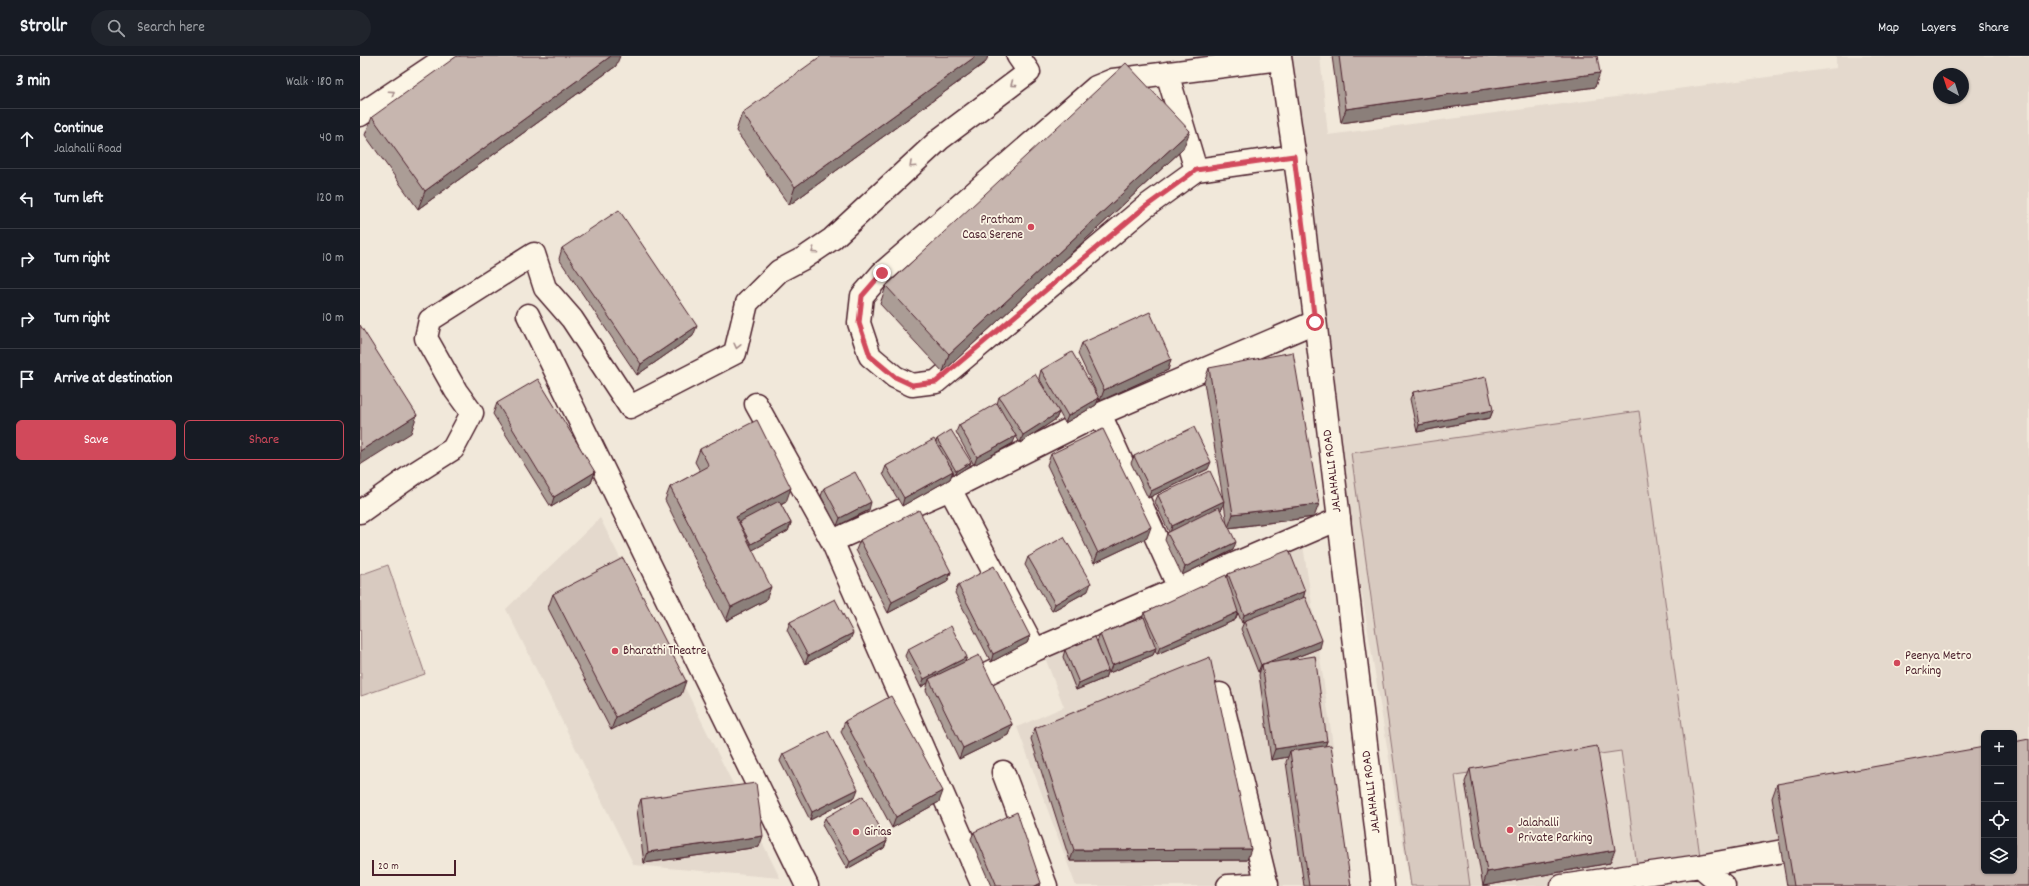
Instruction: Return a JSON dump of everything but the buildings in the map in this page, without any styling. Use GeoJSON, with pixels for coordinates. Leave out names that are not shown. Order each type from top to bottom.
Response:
{"type":"FeatureCollection","features":[{"type":"Feature","properties":{"kind":"street"},"geometry":{"type":"LineString","coordinates":[[360,115],[448,56]]}},
{"type":"Feature","properties":{"kind":"street"},"geometry":{"type":"LineString","coordinates":[[360,512],[415,473],[453,449],[472,413],[456,391],[426,338],[430,320],[534,254],[545,288],[572,319],[630,407],[735,353],[747,303],[779,271],[804,258],[832,239],[940,139],[1029,72],[1018,56]]}},
{"type":"Feature","properties":{"kind":"street"},"geometry":{"type":"LineString","coordinates":[[1280,57],[1113,80],[1096,87],[882,273],[862,296],[859,323],[870,356],[895,377],[912,385],[936,382],[1145,207],[1196,170],[1294,156]]}},
{"type":"Feature","properties":{"kind":"street","name":"JALAHALLI ROAD"},"geometry":{"type":"LineString","coordinates":[[1280,57],[1315,322],[1383,886]]}},
{"type":"Feature","properties":{"kind":"street"},"geometry":{"type":"LineString","coordinates":[[1167,73],[1196,170]]}},
{"type":"Feature","properties":{"kind":"street"},"geometry":{"type":"LineString","coordinates":[[528,315],[807,886]]}},
{"type":"Feature","properties":{"kind":"street"},"geometry":{"type":"LineString","coordinates":[[832,541],[950,489],[1100,414],[1315,322]]}},
{"type":"Feature","properties":{"kind":"street"},"geometry":{"type":"LineString","coordinates":[[756,404],[832,541],[983,886]]}},
{"type":"Feature","properties":{"kind":"street"},"geometry":{"type":"LineString","coordinates":[[1100,414],[1179,588]]}},
{"type":"Feature","properties":{"kind":"street"},"geometry":{"type":"LineString","coordinates":[[950,489],[1035,650]]}},
{"type":"Feature","properties":{"kind":"street"},"geometry":{"type":"LineString","coordinates":[[986,674],[1035,650],[1339,519]]}},
{"type":"Feature","properties":{"kind":"street"},"geometry":{"type":"LineString","coordinates":[[1220,694],[1267,885],[1228,886]]}},
{"type":"Feature","properties":{"kind":"street"},"geometry":{"type":"LineString","coordinates":[[1003,772],[1046,886]]}},
{"type":"Feature","properties":{"kind":"street"},"geometry":{"type":"LineString","coordinates":[[1562,886],[1700,866],[1830,843]]}},
{"type":"Feature","properties":{"kind":"street"},"geometry":{"type":"LineString","coordinates":[[1700,866],[1724,886]]}},
{"type":"Feature","properties":{"kind":"shaded area"},"geometry":{"type":"Polygon","coordinates":[[[1275,56],[1320,56],[1328,135],[1836,68],[1836,56],[2029,56],[2029,833],[2017,835],[2017,730],[1981,730],[1981,838],[1576,886],[1410,886],[1281,102],[1275,56]]]}},
{"type":"Feature","properties":{"kind":"shaded area"},"geometry":{"type":"Polygon","coordinates":[[[1639,411],[1702,871],[1639,880],[1621,751],[1455,775],[1470,886],[1411,886],[1351,453],[1639,411]]]}},
{"type":"Feature","properties":{"kind":"shaded area"},"geometry":{"type":"Polygon","coordinates":[[[600,518],[780,878],[634,865],[506,609],[600,518]]]}},
{"type":"Feature","properties":{"kind":"shaded area"},"geometry":{"type":"Polygon","coordinates":[[[1303,545],[1331,731],[1350,886],[1076,886],[1017,727],[1064,707],[1044,655],[1303,545]]]}},
{"type":"Feature","properties":{"kind":"shaded area"},"geometry":{"type":"Polygon","coordinates":[[[388,565],[425,674],[361,696],[360,575],[388,565]]]}},
{"type":"Feature","properties":{"kind":"place","name":"Pratham Casa Serene"},"geometry":{"type":"Point","coordinates":[1031,227]}},
{"type":"Feature","properties":{"kind":"place","name":"Bharathi Theatre"},"geometry":{"type":"Point","coordinates":[615,651]}},
{"type":"Feature","properties":{"kind":"place","name":"Peenya Metro Parking"},"geometry":{"type":"Point","coordinates":[1897,663]}},
{"type":"Feature","properties":{"kind":"place","name":"Jalahalli Private Parking"},"geometry":{"type":"Point","coordinates":[1510,830]}},
{"type":"Feature","properties":{"kind":"place","name":"Girias"},"geometry":{"type":"Point","coordinates":[856,832]}},
{"type":"Feature","properties":{"kind":"route"},"geometry":{"type":"LineString","coordinates":[[882,273],[862,296],[859,323],[870,356],[895,377],[912,385],[936,382],[1145,207],[1196,170],[1294,156],[1315,322]]}}]}
